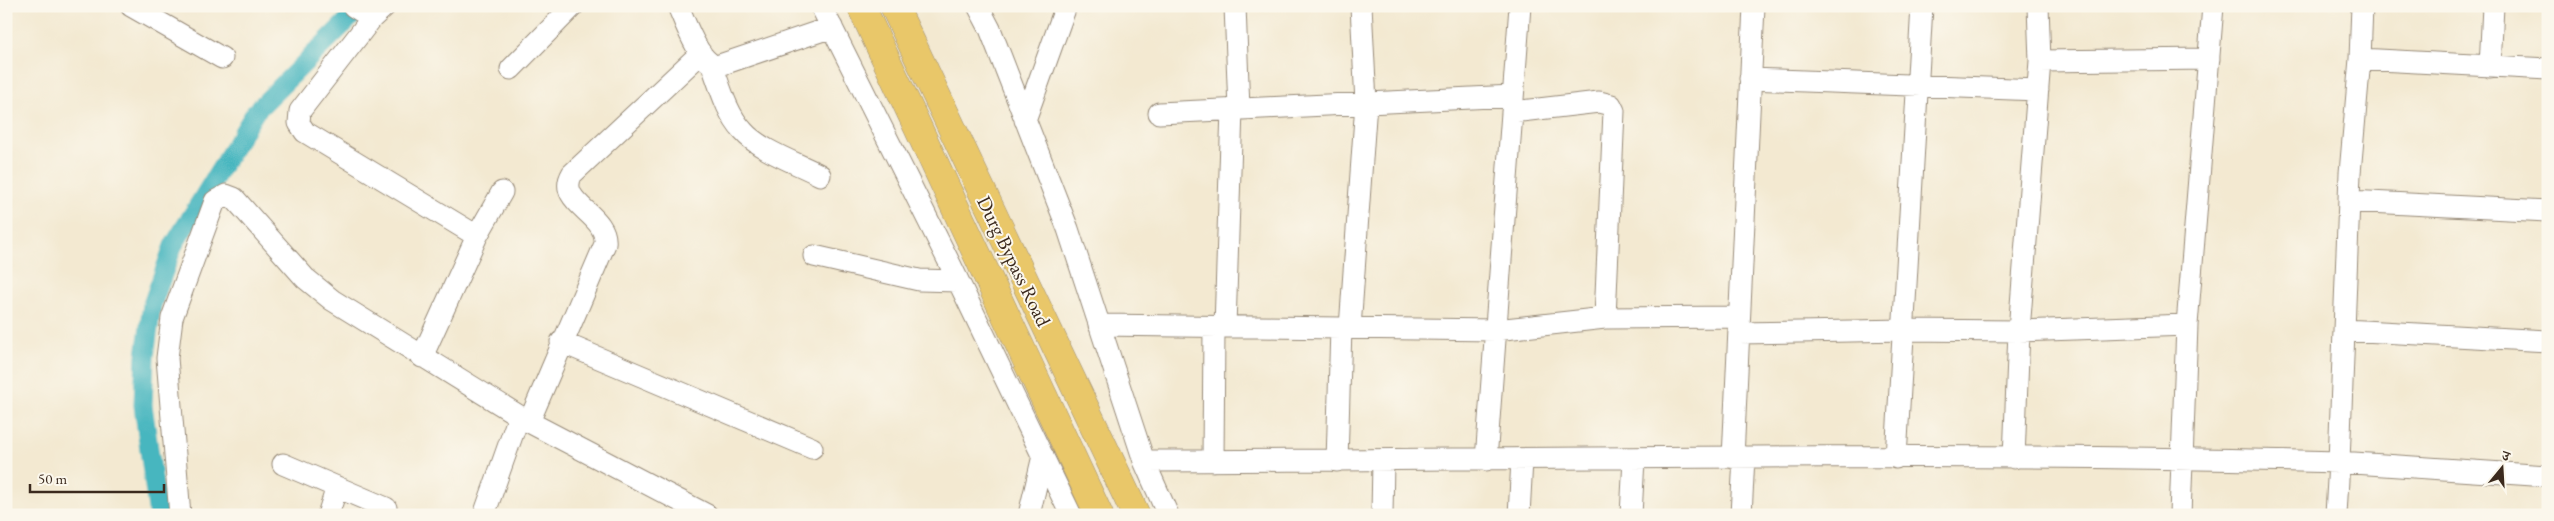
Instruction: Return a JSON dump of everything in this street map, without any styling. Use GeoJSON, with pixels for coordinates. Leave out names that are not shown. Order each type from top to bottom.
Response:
{"type":"FeatureCollection","features":[{"type":"Feature","properties":{"kind":"highway","name":"Durg Bypass Road"},"geometry":{"type":"LineString","coordinates":[[861,6],[1099,515]]}},
{"type":"Feature","properties":{"kind":"highway","name":"Durg Bypass Road"},"geometry":{"type":"LineString","coordinates":[[894,6],[1136,515]]}},
{"type":"Feature","properties":{"kind":"street"},"geometry":{"type":"LineString","coordinates":[[131,6],[222,58]]}},
{"type":"Feature","properties":{"kind":"street"},"geometry":{"type":"LineString","coordinates":[[353,6],[379,12],[300,111],[298,118],[301,128],[477,236]]}},
{"type":"Feature","properties":{"kind":"street"},"geometry":{"type":"LineString","coordinates":[[511,69],[573,6]]}},
{"type":"Feature","properties":{"kind":"street"},"geometry":{"type":"LineString","coordinates":[[678,6],[706,59],[728,109],[742,131],[753,140],[820,174]]}},
{"type":"Feature","properties":{"kind":"street"},"geometry":{"type":"LineString","coordinates":[[821,6],[958,281],[1070,515]]}},
{"type":"Feature","properties":{"kind":"street"},"geometry":{"type":"LineString","coordinates":[[978,6],[990,28],[1068,229],[1144,461],[1168,515]]}},
{"type":"Feature","properties":{"kind":"street"},"geometry":{"type":"LineString","coordinates":[[1025,120],[1066,6]]}},
{"type":"Feature","properties":{"kind":"street"},"geometry":{"type":"LineString","coordinates":[[1213,461],[1220,327],[1236,109],[1235,6]]}},
{"type":"Feature","properties":{"kind":"street"},"geometry":{"type":"LineString","coordinates":[[1337,460],[1346,328],[1366,103],[1361,6]]}},
{"type":"Feature","properties":{"kind":"street"},"geometry":{"type":"LineString","coordinates":[[1486,460],[1520,6]]}},
{"type":"Feature","properties":{"kind":"street"},"geometry":{"type":"LineString","coordinates":[[1741,515],[1738,458],[1739,325],[1754,6]]}},
{"type":"Feature","properties":{"kind":"street"},"geometry":{"type":"LineString","coordinates":[[1896,458],[1922,6]]}},
{"type":"Feature","properties":{"kind":"street"},"geometry":{"type":"LineString","coordinates":[[2014,458],[2019,331],[2040,61],[2038,6]]}},
{"type":"Feature","properties":{"kind":"street"},"geometry":{"type":"LineString","coordinates":[[2180,515],[2187,325],[2213,6]]}},
{"type":"Feature","properties":{"kind":"street"},"geometry":{"type":"LineString","coordinates":[[2336,515],[2349,201],[2360,59],[2362,6]]}},
{"type":"Feature","properties":{"kind":"street"},"geometry":{"type":"LineString","coordinates":[[2490,67],[2493,6]]}},
{"type":"Feature","properties":{"kind":"street"},"geometry":{"type":"LineString","coordinates":[[706,59],[724,65],[832,28]]}},
{"type":"Feature","properties":{"kind":"street"},"geometry":{"type":"LineString","coordinates":[[484,515],[524,419],[605,244],[606,235],[596,218],[570,193],[568,180],[572,174],[706,59]]}},
{"type":"Feature","properties":{"kind":"street"},"geometry":{"type":"LineString","coordinates":[[2040,61],[2209,59]]}},
{"type":"Feature","properties":{"kind":"street"},"geometry":{"type":"LineString","coordinates":[[2360,59],[2548,69]]}},
{"type":"Feature","properties":{"kind":"street"},"geometry":{"type":"LineString","coordinates":[[1750,79],[2038,90]]}},
{"type":"Feature","properties":{"kind":"street"},"geometry":{"type":"LineString","coordinates":[[1159,113],[1366,103],[1513,104],[1599,102],[1611,105],[1614,111],[1605,318]]}},
{"type":"Feature","properties":{"kind":"street"},"geometry":{"type":"LineString","coordinates":[[422,357],[477,236],[502,192]]}},
{"type":"Feature","properties":{"kind":"street"},"geometry":{"type":"LineString","coordinates":[[180,515],[167,358],[169,335],[180,295],[218,197],[226,195],[234,198],[293,265],[317,289],[422,357],[524,419],[682,508],[708,515]]}},
{"type":"Feature","properties":{"kind":"street"},"geometry":{"type":"LineString","coordinates":[[2349,201],[2548,211]]}},
{"type":"Feature","properties":{"kind":"street"},"geometry":{"type":"LineString","coordinates":[[814,256],[919,280],[958,281]]}},
{"type":"Feature","properties":{"kind":"street"},"geometry":{"type":"LineString","coordinates":[[1099,325],[1496,330],[1605,318],[1739,325],[1904,330],[2019,331],[2187,325]]}},
{"type":"Feature","properties":{"kind":"street"},"geometry":{"type":"LineString","coordinates":[[2344,330],[2548,341]]}},
{"type":"Feature","properties":{"kind":"street"},"geometry":{"type":"LineString","coordinates":[[561,342],[812,448]]}},
{"type":"Feature","properties":{"kind":"street"},"geometry":{"type":"LineString","coordinates":[[1030,515],[1043,456]]}},
{"type":"Feature","properties":{"kind":"street"},"geometry":{"type":"LineString","coordinates":[[1144,461],[2182,458],[2339,462],[2548,476]]}},
{"type":"Feature","properties":{"kind":"street"},"geometry":{"type":"LineString","coordinates":[[1631,515],[1634,459]]}},
{"type":"Feature","properties":{"kind":"street"},"geometry":{"type":"LineString","coordinates":[[1520,515],[1522,460]]}},
{"type":"Feature","properties":{"kind":"street"},"geometry":{"type":"LineString","coordinates":[[1382,515],[1383,461]]}},
{"type":"Feature","properties":{"kind":"street"},"geometry":{"type":"LineString","coordinates":[[283,464],[386,508]]}},
{"type":"Feature","properties":{"kind":"street"},"geometry":{"type":"LineString","coordinates":[[328,515],[337,487]]}},
{"type":"Feature","properties":{"kind":"waterway"},"geometry":{"type":"LineString","coordinates":[[158,515],[143,405],[145,356],[152,305],[173,246],[256,111],[352,16]]}}]}
